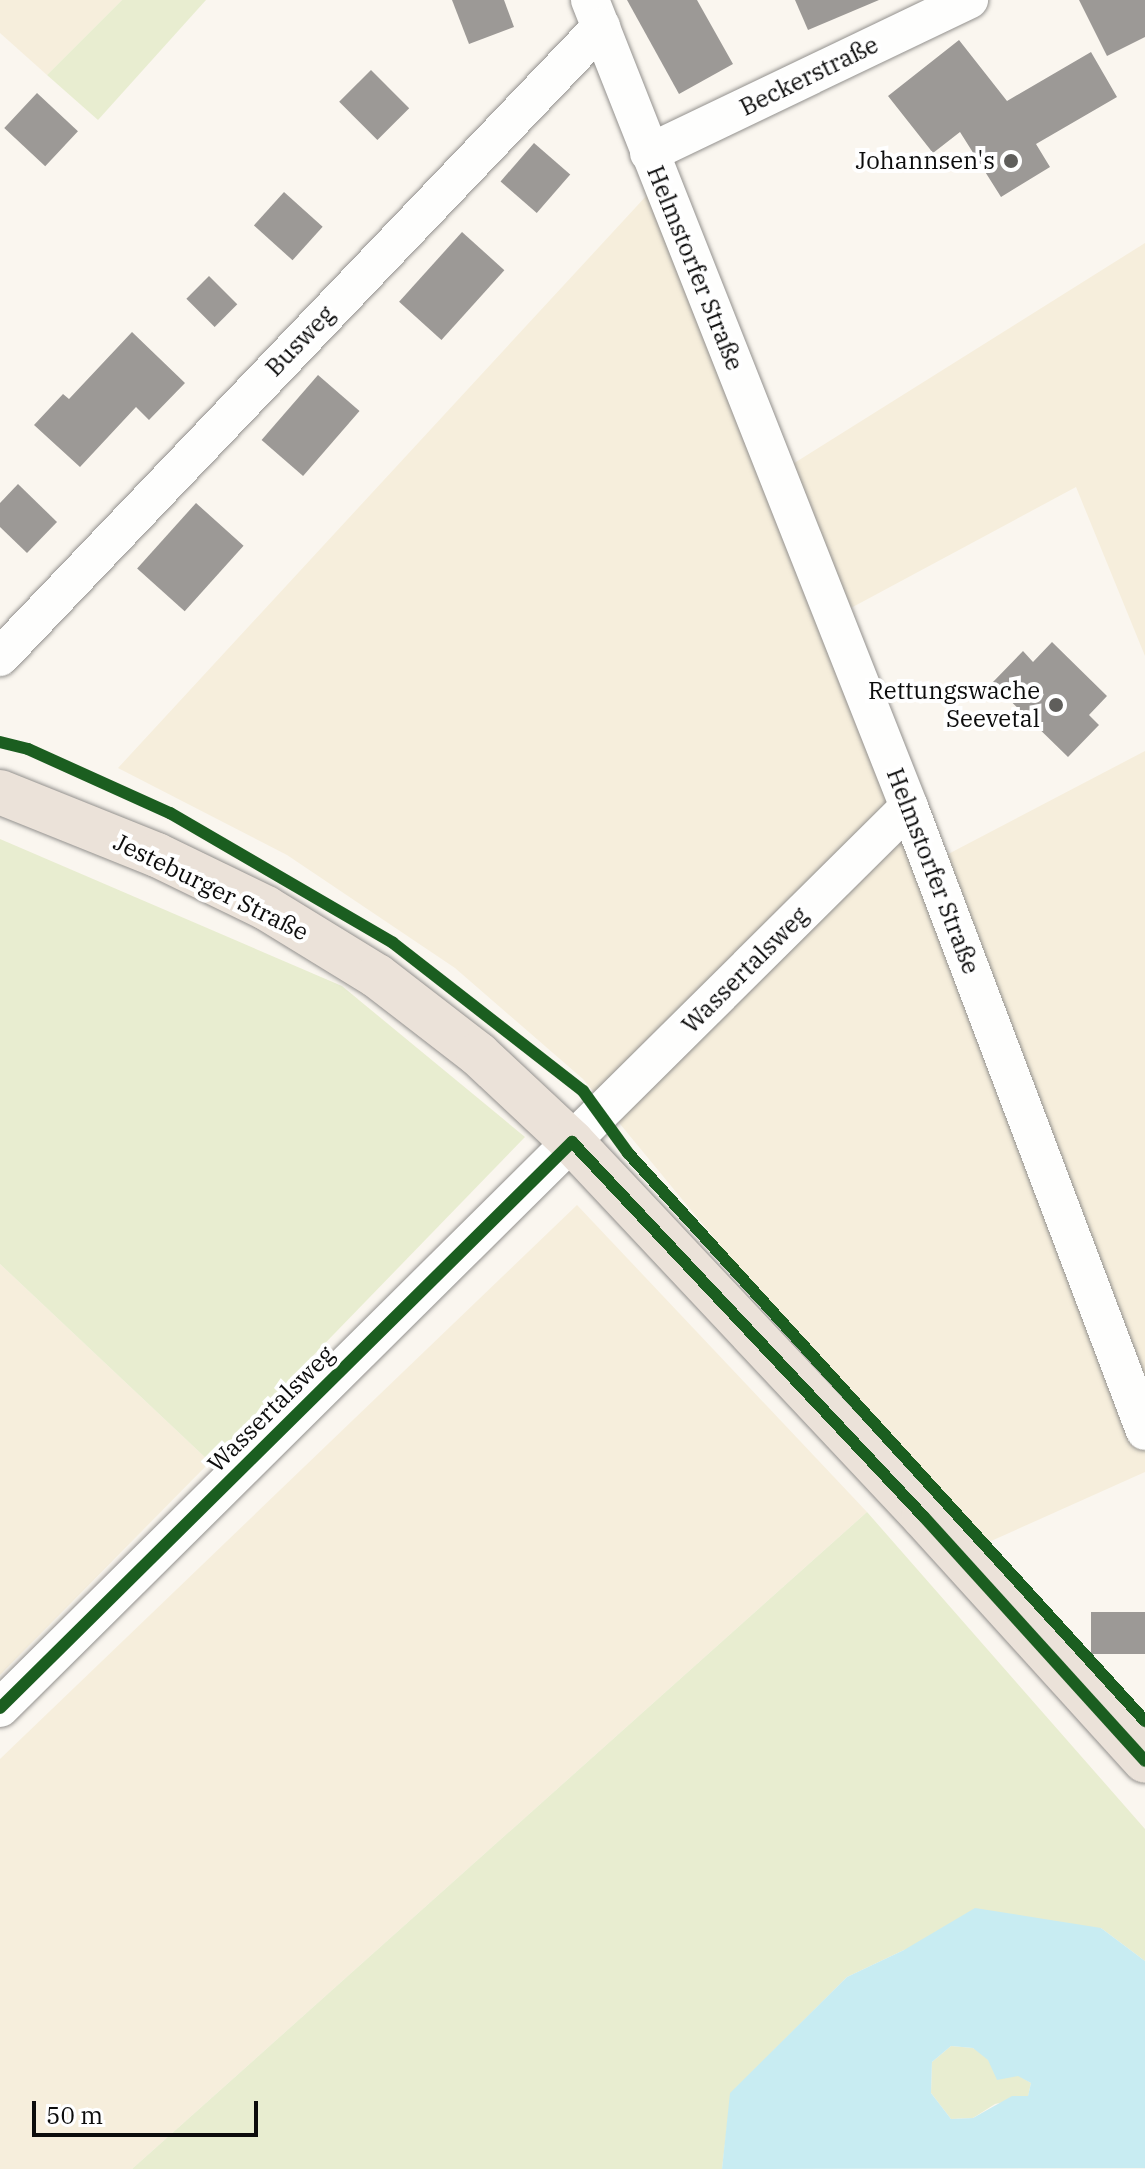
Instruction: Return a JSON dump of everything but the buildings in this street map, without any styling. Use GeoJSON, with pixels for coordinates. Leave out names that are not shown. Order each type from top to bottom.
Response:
{"type":"FeatureCollection","features":[{"type":"Feature","properties":{"kind":"main road","name":"Jesteburger Straße"},"geometry":{"type":"LineString","coordinates":[[0,792],[157,855],[266,908],[364,968],[478,1054],[572,1142],[924,1517],[1145,1761]]}},
{"type":"Feature","properties":{"kind":"street","name":"Beckerstraße"},"geometry":{"type":"LineString","coordinates":[[649,153],[969,0]]}},
{"type":"Feature","properties":{"kind":"street","name":"Helmstorfer Straße"},"geometry":{"type":"LineString","coordinates":[[596,14],[909,807],[1145,1431]]}},
{"type":"Feature","properties":{"kind":"street","name":"Busweg"},"geometry":{"type":"LineString","coordinates":[[0,657],[596,14]]}},
{"type":"Feature","properties":{"kind":"street","name":"Wassertalsweg"},"geometry":{"type":"LineString","coordinates":[[0,1708],[909,807]]}},
{"type":"Feature","properties":{"kind":"shaded area"},"geometry":{"type":"Polygon","coordinates":[[[0,0],[122,0],[47,75],[0,33],[0,0]]]}},
{"type":"Feature","properties":{"kind":"shaded area"},"geometry":{"type":"Polygon","coordinates":[[[660,181],[933,862],[1145,751],[1145,1472],[971,1550],[583,1079],[455,968],[287,855],[118,768],[660,181]]]}},
{"type":"Feature","properties":{"kind":"shaded area"},"geometry":{"type":"Polygon","coordinates":[[[1145,243],[1145,656],[1076,487],[836,616],[780,472],[1145,243]]]}},
{"type":"Feature","properties":{"kind":"shaded area"},"geometry":{"type":"Polygon","coordinates":[[[577,1205],[867,1512],[132,2169],[0,2169],[0,1759],[577,1205]]]}},
{"type":"Feature","properties":{"kind":"shaded area"},"geometry":{"type":"Polygon","coordinates":[[[0,1264],[210,1462],[0,1675],[0,1264]]]}},
{"type":"Feature","properties":{"kind":"green space"},"geometry":{"type":"Polygon","coordinates":[[[122,0],[206,0],[98,120],[47,75],[122,0]]]}},
{"type":"Feature","properties":{"kind":"green space"},"geometry":{"type":"Polygon","coordinates":[[[0,839],[342,986],[525,1137],[210,1462],[0,1264],[0,839]]]}},
{"type":"Feature","properties":{"kind":"green space"},"geometry":{"type":"Polygon","coordinates":[[[867,1512],[1145,1829],[1145,1961],[1101,1928],[904,1950],[847,1977],[731,2093],[722,2169],[132,2169],[867,1512]]]}},
{"type":"Feature","properties":{"kind":"green space"},"geometry":{"type":"Polygon","coordinates":[[[951,2046],[973,2048],[1031,2083],[1028,2097],[995,2104],[973,2118],[951,2119],[931,2093],[932,2062],[951,2046]]]}},
{"type":"Feature","properties":{"kind":"water"},"geometry":{"type":"Polygon","coordinates":[[[975,1908],[1101,1928],[1145,1961],[1145,2168],[722,2169],[730,2093],[847,1977],[904,1950],[975,1908]],[[951,2046],[932,2062],[931,2093],[951,2119],[973,2118],[1012,2096],[1028,2096],[1031,2083],[1018,2076],[997,2080],[988,2060],[973,2048],[951,2046]]]}},
{"type":"Feature","properties":{"kind":"cycle path"},"geometry":{"type":"LineString","coordinates":[[0,742],[28,749],[170,813],[393,943],[583,1091],[628,1153],[1145,1721]]}},
{"type":"Feature","properties":{"kind":"cycle path"},"geometry":{"type":"LineString","coordinates":[[0,1708],[572,1142],[924,1517],[1145,1761]]}},
{"type":"Feature","properties":{"kind":"place","name":"Johannsen's"},"geometry":{"type":"Point","coordinates":[1011,161]}},
{"type":"Feature","properties":{"kind":"place","name":"Rettungswache Seevetal"},"geometry":{"type":"Point","coordinates":[1056,705]}}]}
